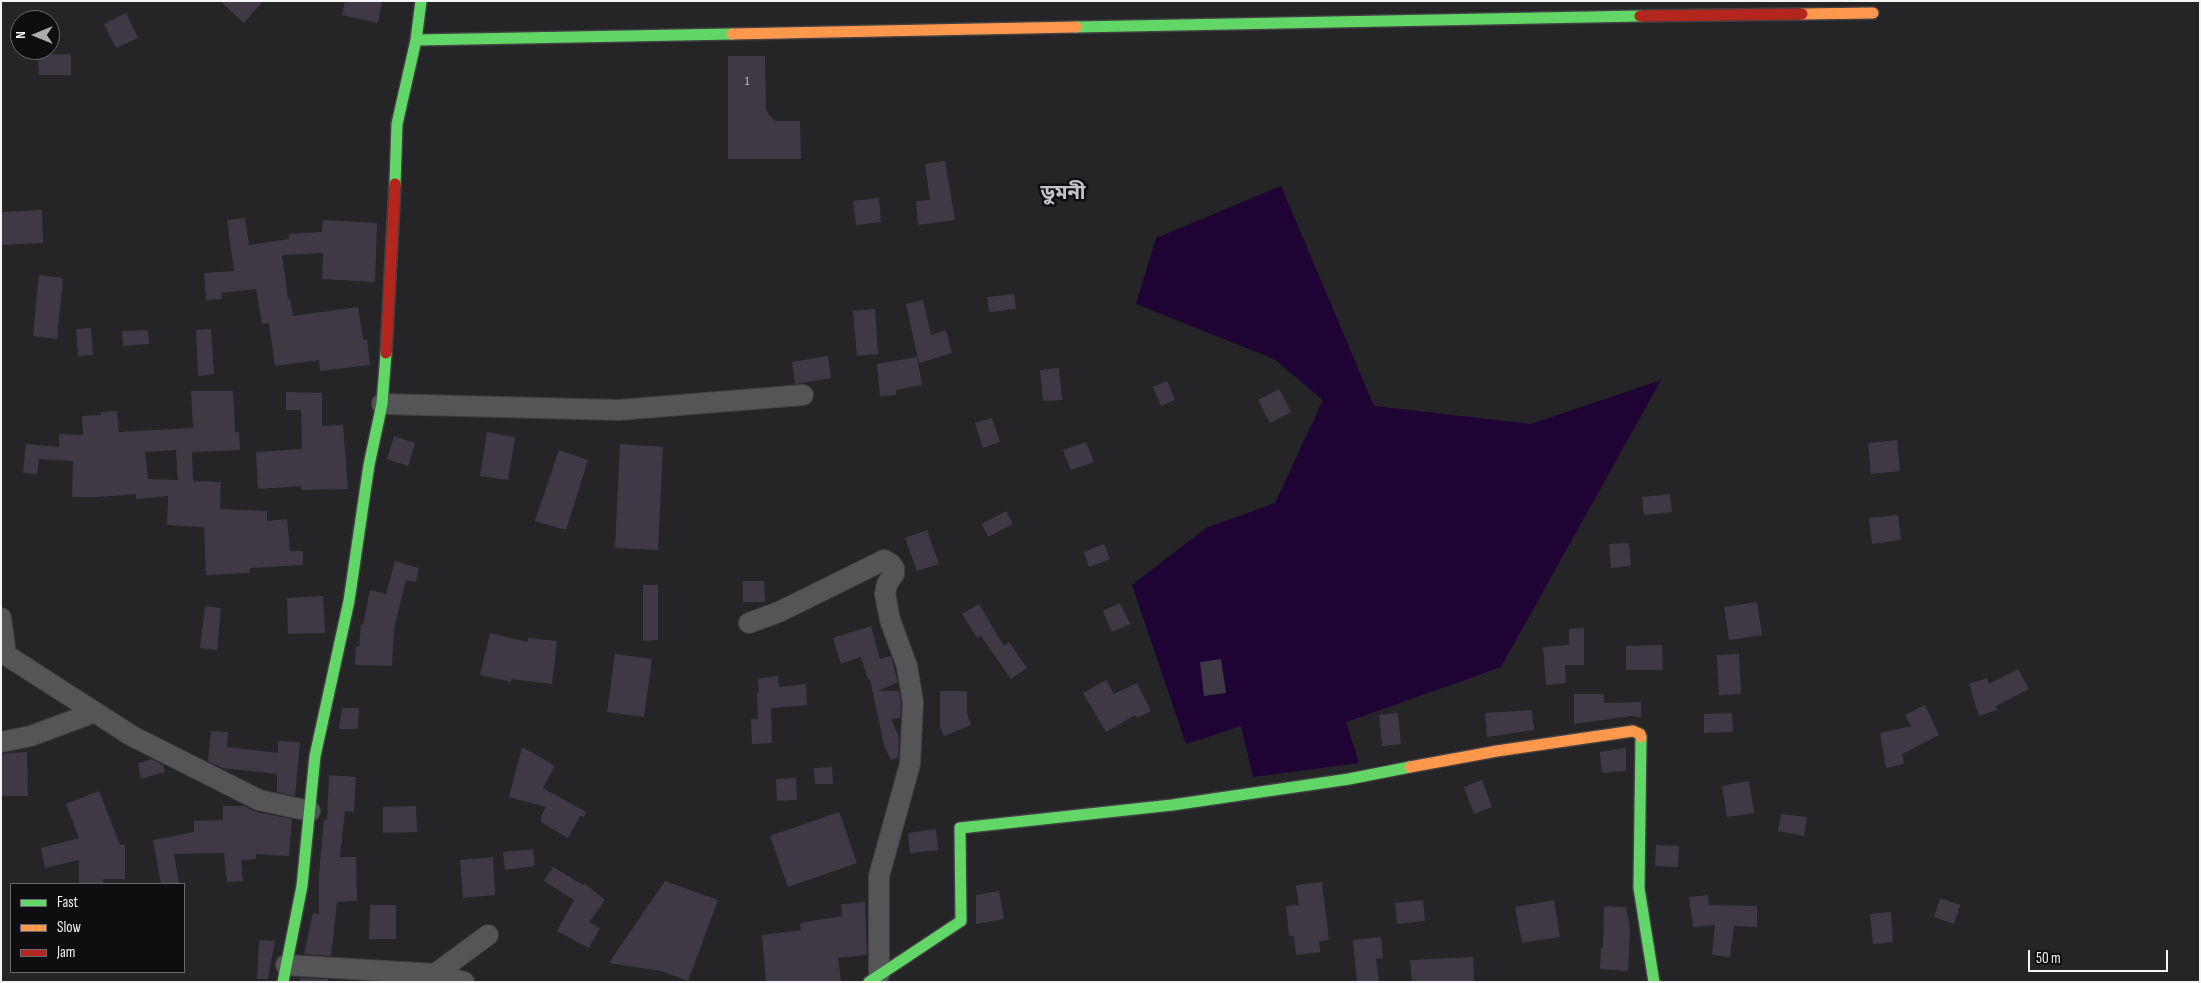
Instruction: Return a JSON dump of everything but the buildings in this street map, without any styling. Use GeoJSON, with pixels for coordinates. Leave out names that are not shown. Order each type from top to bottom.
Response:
{"type":"FeatureCollection","features":[{"type":"Feature","properties":{"kind":"street"},"geometry":{"type":"LineString","coordinates":[[421,1],[416,40],[397,124],[389,322],[382,404],[369,465],[349,601],[315,756],[302,886],[284,973],[435,974],[464,982]]}},
{"type":"Feature","properties":{"kind":"street"},"geometry":{"type":"LineString","coordinates":[[416,40],[1873,13]]}},
{"type":"Feature","properties":{"kind":"street"},"geometry":{"type":"LineString","coordinates":[[382,404],[619,410],[803,395]]}},
{"type":"Feature","properties":{"kind":"street"},"geometry":{"type":"LineString","coordinates":[[749,623],[779,612],[884,560],[894,568],[894,574],[887,584],[885,594],[890,620],[907,666],[913,702],[910,764],[879,876],[874,978]]}},
{"type":"Feature","properties":{"kind":"street"},"geometry":{"type":"LineString","coordinates":[[1,618],[6,655],[132,736],[258,800],[310,811]]}},
{"type":"Feature","properties":{"kind":"street"},"geometry":{"type":"LineString","coordinates":[[1,742],[31,736],[95,712]]}},
{"type":"Feature","properties":{"kind":"street"},"geometry":{"type":"LineString","coordinates":[[874,978],[961,921],[960,828],[1182,803],[1349,778],[1496,751],[1633,730],[1640,734],[1642,741],[1639,888],[1654,982]]}},
{"type":"Feature","properties":{"kind":"street"},"geometry":{"type":"LineString","coordinates":[[435,974],[488,935]]}},
{"type":"Feature","properties":{"kind":"shaded area"},"geometry":{"type":"Polygon","coordinates":[[[1281,186],[1374,406],[1531,424],[1661,380],[1501,667],[1346,722],[1359,763],[1253,777],[1241,726],[1186,744],[1132,585],[1206,528],[1275,503],[1323,400],[1274,359],[1136,304],[1156,238],[1281,186]]]}},
{"type":"Feature","properties":{"kind":"traffic: fast"},"geometry":{"type":"LineString","coordinates":[[395,184],[397,124],[416,40],[421,1]]}},
{"type":"Feature","properties":{"kind":"traffic: fast"},"geometry":{"type":"LineString","coordinates":[[1076,27],[1640,16]]}},
{"type":"Feature","properties":{"kind":"traffic: fast"},"geometry":{"type":"LineString","coordinates":[[416,40],[732,34]]}},
{"type":"Feature","properties":{"kind":"traffic: fast"},"geometry":{"type":"LineString","coordinates":[[283,982],[302,886],[315,756],[349,601],[369,465],[382,404],[386,353]]}},
{"type":"Feature","properties":{"kind":"traffic: fast"},"geometry":{"type":"LineString","coordinates":[[1641,737],[1639,888],[1654,982]]}},
{"type":"Feature","properties":{"kind":"traffic: fast"},"geometry":{"type":"LineString","coordinates":[[869,982],[961,921],[960,828],[1172,805],[1349,779],[1410,767]]}},
{"type":"Feature","properties":{"kind":"traffic: slow"},"geometry":{"type":"LineString","coordinates":[[1802,14],[1873,13]]}},
{"type":"Feature","properties":{"kind":"traffic: slow"},"geometry":{"type":"LineString","coordinates":[[732,34],[1076,27]]}},
{"type":"Feature","properties":{"kind":"traffic: slow"},"geometry":{"type":"LineString","coordinates":[[1410,767],[1497,751],[1633,731],[1640,734],[1641,737]]}},
{"type":"Feature","properties":{"kind":"traffic: jam"},"geometry":{"type":"LineString","coordinates":[[1640,16],[1802,14]]}},
{"type":"Feature","properties":{"kind":"traffic: jam"},"geometry":{"type":"LineString","coordinates":[[386,353],[395,184]]}},
{"type":"Feature","properties":{"kind":"district","name":"ডুমনী"},"geometry":{"type":"Point","coordinates":[1063,194]}}]}
